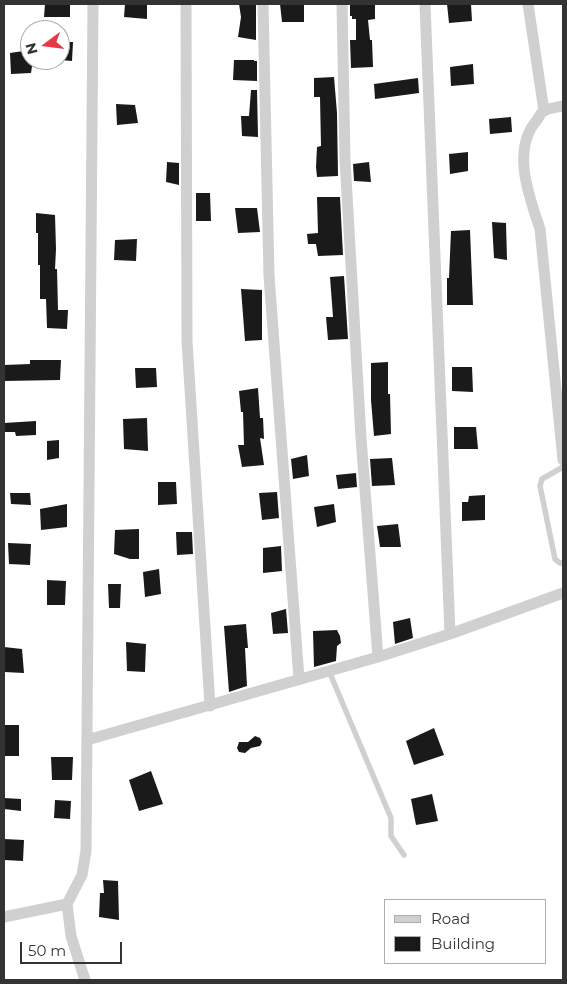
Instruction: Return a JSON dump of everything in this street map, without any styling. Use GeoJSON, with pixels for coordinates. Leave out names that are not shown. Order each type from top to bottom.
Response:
{"type":"FeatureCollection","features":[{"type":"Feature","properties":{"kind":"street"},"geometry":{"type":"LineString","coordinates":[[85,980],[71,936],[67,904],[82,875],[86,851],[93,4]]}},
{"type":"Feature","properties":{"kind":"street"},"geometry":{"type":"LineString","coordinates":[[186,4],[187,341],[210,706]]}},
{"type":"Feature","properties":{"kind":"street"},"geometry":{"type":"LineString","coordinates":[[264,4],[269,276],[299,679]]}},
{"type":"Feature","properties":{"kind":"street"},"geometry":{"type":"LineString","coordinates":[[342,4],[345,160],[360,438],[378,657]]}},
{"type":"Feature","properties":{"kind":"street"},"geometry":{"type":"LineString","coordinates":[[425,4],[450,634]]}},
{"type":"Feature","properties":{"kind":"street"},"geometry":{"type":"LineString","coordinates":[[528,4],[544,111]]}},
{"type":"Feature","properties":{"kind":"street"},"geometry":{"type":"LineString","coordinates":[[563,106],[544,111],[529,129],[524,152],[525,176],[540,229],[563,460]]}},
{"type":"Feature","properties":{"kind":"street"},"geometry":{"type":"LineString","coordinates":[[87,740],[378,657],[450,634],[563,593]]}},
{"type":"Feature","properties":{"kind":"street"},"geometry":{"type":"LineString","coordinates":[[4,917],[67,904]]}},
{"type":"Feature","properties":{"kind":"lane"},"geometry":{"type":"LineString","coordinates":[[563,467],[542,479],[540,486],[556,558],[560,563],[563,563]]}},
{"type":"Feature","properties":{"kind":"lane"},"geometry":{"type":"LineString","coordinates":[[329,671],[391,818],[391,836],[404,855]]}},
{"type":"Feature","properties":{"kind":"building"},"geometry":{"type":"Polygon","coordinates":[[[45,4],[70,4],[70,17],[44,17],[45,4]]]}},
{"type":"Feature","properties":{"kind":"building"},"geometry":{"type":"Polygon","coordinates":[[[125,4],[147,4],[147,19],[124,17],[125,4]]]}},
{"type":"Feature","properties":{"kind":"building"},"geometry":{"type":"Polygon","coordinates":[[[239,4],[256,4],[256,40],[238,37],[241,17],[239,4]]]}},
{"type":"Feature","properties":{"kind":"building"},"geometry":{"type":"Polygon","coordinates":[[[280,4],[304,4],[304,22],[282,22],[280,4]]]}},
{"type":"Feature","properties":{"kind":"building"},"geometry":{"type":"Polygon","coordinates":[[[350,4],[375,4],[375,19],[368,20],[370,40],[372,40],[373,67],[351,68],[350,40],[356,40],[356,19],[352,19],[352,16],[350,16],[350,4]]]}},
{"type":"Feature","properties":{"kind":"building"},"geometry":{"type":"Polygon","coordinates":[[[447,4],[471,4],[472,21],[449,23],[447,4]]]}},
{"type":"Feature","properties":{"kind":"building"},"geometry":{"type":"Polygon","coordinates":[[[70,42],[73,42],[72,61],[70,61],[70,42]]]}},
{"type":"Feature","properties":{"kind":"building"},"geometry":{"type":"Polygon","coordinates":[[[20,52],[20,70],[31,70],[31,73],[11,74],[10,53],[20,52]]]}},
{"type":"Feature","properties":{"kind":"building"},"geometry":{"type":"Polygon","coordinates":[[[234,60],[257,61],[257,81],[233,80],[234,60]]]}},
{"type":"Feature","properties":{"kind":"building"},"geometry":{"type":"Polygon","coordinates":[[[473,64],[474,84],[451,86],[450,67],[473,64]]]}},
{"type":"Feature","properties":{"kind":"building"},"geometry":{"type":"Polygon","coordinates":[[[334,77],[337,113],[338,176],[317,177],[317,147],[321,146],[320,97],[314,97],[314,78],[334,77]]]}},
{"type":"Feature","properties":{"kind":"building"},"geometry":{"type":"Polygon","coordinates":[[[418,78],[419,93],[375,99],[374,84],[418,78]]]}},
{"type":"Feature","properties":{"kind":"building"},"geometry":{"type":"Polygon","coordinates":[[[251,90],[257,90],[258,137],[242,136],[241,116],[249,116],[251,90]]]}},
{"type":"Feature","properties":{"kind":"building"},"geometry":{"type":"Polygon","coordinates":[[[116,104],[135,105],[138,123],[117,125],[116,104]]]}},
{"type":"Feature","properties":{"kind":"building"},"geometry":{"type":"Polygon","coordinates":[[[511,117],[512,132],[490,134],[489,119],[511,117]]]}},
{"type":"Feature","properties":{"kind":"building"},"geometry":{"type":"Polygon","coordinates":[[[468,152],[468,171],[450,174],[449,154],[468,152]]]}},
{"type":"Feature","properties":{"kind":"building"},"geometry":{"type":"Polygon","coordinates":[[[167,162],[179,163],[179,185],[166,182],[167,162]]]}},
{"type":"Feature","properties":{"kind":"building"},"geometry":{"type":"Polygon","coordinates":[[[369,162],[371,182],[354,181],[353,164],[369,162]]]}},
{"type":"Feature","properties":{"kind":"building"},"geometry":{"type":"Polygon","coordinates":[[[196,193],[210,193],[211,221],[196,221],[196,193]]]}},
{"type":"Feature","properties":{"kind":"building"},"geometry":{"type":"Polygon","coordinates":[[[317,197],[340,197],[343,255],[318,256],[316,244],[308,244],[307,234],[318,233],[317,197]]]}},
{"type":"Feature","properties":{"kind":"building"},"geometry":{"type":"Polygon","coordinates":[[[235,208],[257,208],[260,232],[238,233],[235,208]]]}},
{"type":"Feature","properties":{"kind":"building"},"geometry":{"type":"Polygon","coordinates":[[[36,213],[55,215],[55,269],[57,269],[58,310],[68,310],[67,329],[47,328],[46,299],[40,299],[40,265],[38,265],[36,213]]]}},
{"type":"Feature","properties":{"kind":"building"},"geometry":{"type":"Polygon","coordinates":[[[492,222],[506,223],[507,260],[494,258],[492,222]]]}},
{"type":"Feature","properties":{"kind":"building"},"geometry":{"type":"Polygon","coordinates":[[[470,230],[473,305],[447,305],[451,231],[470,230]]]}},
{"type":"Feature","properties":{"kind":"building"},"geometry":{"type":"Polygon","coordinates":[[[137,239],[136,261],[114,260],[115,240],[137,239]]]}},
{"type":"Feature","properties":{"kind":"building"},"geometry":{"type":"Polygon","coordinates":[[[344,276],[348,339],[328,340],[326,317],[333,317],[330,277],[344,276]]]}},
{"type":"Feature","properties":{"kind":"building"},"geometry":{"type":"Polygon","coordinates":[[[241,289],[262,290],[262,340],[245,341],[241,289]]]}},
{"type":"Feature","properties":{"kind":"building"},"geometry":{"type":"Polygon","coordinates":[[[30,360],[61,360],[60,380],[4,381],[4,365],[30,364],[30,360]]]}},
{"type":"Feature","properties":{"kind":"building"},"geometry":{"type":"Polygon","coordinates":[[[388,362],[391,434],[374,436],[371,400],[371,363],[388,362]]]}},
{"type":"Feature","properties":{"kind":"building"},"geometry":{"type":"Polygon","coordinates":[[[452,367],[472,367],[473,392],[452,391],[452,367]]]}},
{"type":"Feature","properties":{"kind":"building"},"geometry":{"type":"Polygon","coordinates":[[[135,368],[156,368],[157,387],[136,388],[135,368]]]}},
{"type":"Feature","properties":{"kind":"building"},"geometry":{"type":"Polygon","coordinates":[[[258,388],[260,418],[263,418],[264,439],[260,438],[264,465],[242,467],[238,445],[244,445],[243,412],[241,412],[239,391],[258,388]]]}},
{"type":"Feature","properties":{"kind":"building"},"geometry":{"type":"Polygon","coordinates":[[[147,418],[148,451],[124,449],[123,419],[147,418]]]}},
{"type":"Feature","properties":{"kind":"building"},"geometry":{"type":"Polygon","coordinates":[[[36,421],[36,435],[16,436],[15,432],[4,432],[4,423],[36,421]]]}},
{"type":"Feature","properties":{"kind":"building"},"geometry":{"type":"Polygon","coordinates":[[[454,427],[476,427],[478,449],[454,449],[454,427]]]}},
{"type":"Feature","properties":{"kind":"building"},"geometry":{"type":"Polygon","coordinates":[[[59,440],[59,458],[47,460],[47,441],[59,440]]]}},
{"type":"Feature","properties":{"kind":"building"},"geometry":{"type":"Polygon","coordinates":[[[307,455],[309,476],[293,479],[291,459],[307,455]]]}},
{"type":"Feature","properties":{"kind":"building"},"geometry":{"type":"Polygon","coordinates":[[[392,458],[395,485],[372,486],[370,459],[392,458]]]}},
{"type":"Feature","properties":{"kind":"building"},"geometry":{"type":"Polygon","coordinates":[[[356,473],[357,487],[338,489],[336,475],[356,473]]]}},
{"type":"Feature","properties":{"kind":"building"},"geometry":{"type":"Polygon","coordinates":[[[158,482],[176,482],[177,504],[158,505],[158,482]]]}},
{"type":"Feature","properties":{"kind":"building"},"geometry":{"type":"Polygon","coordinates":[[[277,492],[279,518],[262,520],[259,493],[277,492]]]}},
{"type":"Feature","properties":{"kind":"building"},"geometry":{"type":"Polygon","coordinates":[[[10,493],[30,493],[31,505],[11,504],[10,493]]]}},
{"type":"Feature","properties":{"kind":"building"},"geometry":{"type":"Polygon","coordinates":[[[485,495],[485,520],[462,521],[462,502],[468,502],[469,496],[485,495]]]}},
{"type":"Feature","properties":{"kind":"building"},"geometry":{"type":"Polygon","coordinates":[[[67,504],[67,527],[41,530],[40,509],[67,504]]]}},
{"type":"Feature","properties":{"kind":"building"},"geometry":{"type":"Polygon","coordinates":[[[334,504],[336,522],[317,527],[314,507],[334,504]]]}},
{"type":"Feature","properties":{"kind":"building"},"geometry":{"type":"Polygon","coordinates":[[[398,524],[401,547],[380,547],[377,526],[398,524]]]}},
{"type":"Feature","properties":{"kind":"building"},"geometry":{"type":"Polygon","coordinates":[[[139,529],[139,559],[130,559],[114,554],[115,530],[139,529]]]}},
{"type":"Feature","properties":{"kind":"building"},"geometry":{"type":"Polygon","coordinates":[[[176,532],[192,532],[193,554],[177,555],[176,532]]]}},
{"type":"Feature","properties":{"kind":"building"},"geometry":{"type":"Polygon","coordinates":[[[8,543],[31,544],[30,565],[9,564],[8,543]]]}},
{"type":"Feature","properties":{"kind":"building"},"geometry":{"type":"Polygon","coordinates":[[[281,546],[282,571],[263,573],[263,548],[281,546]]]}},
{"type":"Feature","properties":{"kind":"building"},"geometry":{"type":"Polygon","coordinates":[[[159,569],[161,594],[145,597],[143,572],[159,569]]]}},
{"type":"Feature","properties":{"kind":"building"},"geometry":{"type":"Polygon","coordinates":[[[47,580],[66,581],[65,605],[47,605],[47,580]]]}},
{"type":"Feature","properties":{"kind":"building"},"geometry":{"type":"Polygon","coordinates":[[[108,584],[121,584],[120,608],[109,608],[108,584]]]}},
{"type":"Feature","properties":{"kind":"building"},"geometry":{"type":"Polygon","coordinates":[[[286,609],[288,633],[273,634],[271,613],[286,609]]]}},
{"type":"Feature","properties":{"kind":"building"},"geometry":{"type":"Polygon","coordinates":[[[410,618],[413,638],[395,644],[393,622],[410,618]]]}},
{"type":"Feature","properties":{"kind":"building"},"geometry":{"type":"Polygon","coordinates":[[[246,624],[248,648],[245,648],[247,686],[229,692],[224,626],[246,624]]]}},
{"type":"Feature","properties":{"kind":"building"},"geometry":{"type":"Polygon","coordinates":[[[337,630],[341,643],[337,646],[336,661],[314,667],[313,631],[337,630]]]}},
{"type":"Feature","properties":{"kind":"building"},"geometry":{"type":"Polygon","coordinates":[[[126,642],[146,644],[145,672],[127,671],[126,642]]]}},
{"type":"Feature","properties":{"kind":"building"},"geometry":{"type":"Polygon","coordinates":[[[4,647],[22,649],[24,673],[4,672],[4,647]]]}},
{"type":"Feature","properties":{"kind":"building"},"geometry":{"type":"Polygon","coordinates":[[[4,725],[19,725],[19,756],[4,756],[4,725]]]}},
{"type":"Feature","properties":{"kind":"building"},"geometry":{"type":"Polygon","coordinates":[[[434,728],[444,755],[414,765],[406,741],[434,728]]]}},
{"type":"Feature","properties":{"kind":"building"},"geometry":{"type":"Polygon","coordinates":[[[255,736],[260,738],[262,742],[260,746],[251,748],[245,753],[239,752],[237,748],[239,742],[248,742],[255,736]]]}},
{"type":"Feature","properties":{"kind":"building"},"geometry":{"type":"Polygon","coordinates":[[[51,757],[73,757],[72,780],[52,780],[51,757]]]}},
{"type":"Feature","properties":{"kind":"building"},"geometry":{"type":"Polygon","coordinates":[[[151,771],[163,804],[139,811],[129,780],[151,771]]]}},
{"type":"Feature","properties":{"kind":"building"},"geometry":{"type":"Polygon","coordinates":[[[432,794],[438,821],[416,825],[411,799],[432,794]]]}},
{"type":"Feature","properties":{"kind":"building"},"geometry":{"type":"Polygon","coordinates":[[[4,798],[21,799],[21,811],[4,809],[4,798]]]}},
{"type":"Feature","properties":{"kind":"building"},"geometry":{"type":"Polygon","coordinates":[[[55,800],[71,801],[70,819],[54,818],[55,800]]]}},
{"type":"Feature","properties":{"kind":"building"},"geometry":{"type":"Polygon","coordinates":[[[4,839],[24,840],[23,861],[4,860],[4,839]]]}},
{"type":"Feature","properties":{"kind":"building"},"geometry":{"type":"Polygon","coordinates":[[[103,880],[118,881],[119,920],[99,917],[100,893],[104,893],[103,880]]]}}]}
